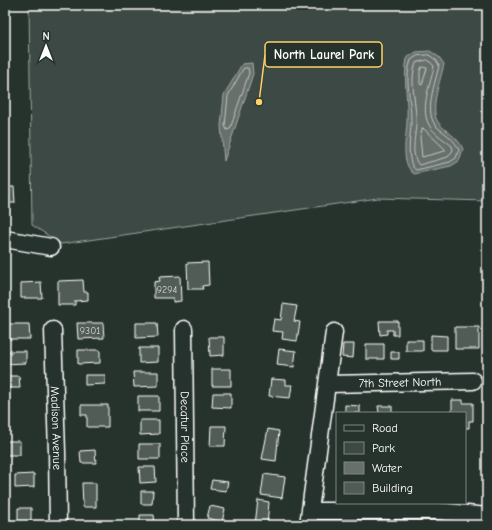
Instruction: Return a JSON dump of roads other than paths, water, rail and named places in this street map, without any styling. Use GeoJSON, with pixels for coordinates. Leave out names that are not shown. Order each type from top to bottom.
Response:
{"type":"FeatureCollection","features":[{"type":"Feature","properties":{"kind":"street"},"geometry":{"type":"LineString","coordinates":[[5,239],[51,248]]}},
{"type":"Feature","properties":{"kind":"street","name":"Decatur Place"},"geometry":{"type":"LineString","coordinates":[[184,329],[186,525]]}},
{"type":"Feature","properties":{"kind":"street","name":"Madison Avenue"},"geometry":{"type":"LineString","coordinates":[[52,330],[57,452],[58,525]]}},
{"type":"Feature","properties":{"kind":"street"},"geometry":{"type":"LineString","coordinates":[[334,332],[309,518],[437,511],[487,516]]}},
{"type":"Feature","properties":{"kind":"street","name":"7th Street North"},"geometry":{"type":"LineString","coordinates":[[328,384],[473,381]]}},
{"type":"Feature","properties":{"kind":"water"},"geometry":{"type":"Polygon","coordinates":[[[430,51],[439,57],[444,64],[435,102],[438,122],[458,140],[463,149],[459,161],[451,166],[414,174],[409,169],[405,156],[407,126],[407,58],[416,52],[430,51]]]}},
{"type":"Feature","properties":{"kind":"water"},"geometry":{"type":"Polygon","coordinates":[[[252,63],[253,74],[224,161],[221,126],[224,95],[242,64],[252,63]]]}},
{"type":"Feature","properties":{"kind":"place","name":"North Laurel Park"},"geometry":{"type":"Point","coordinates":[259,102]}}]}
